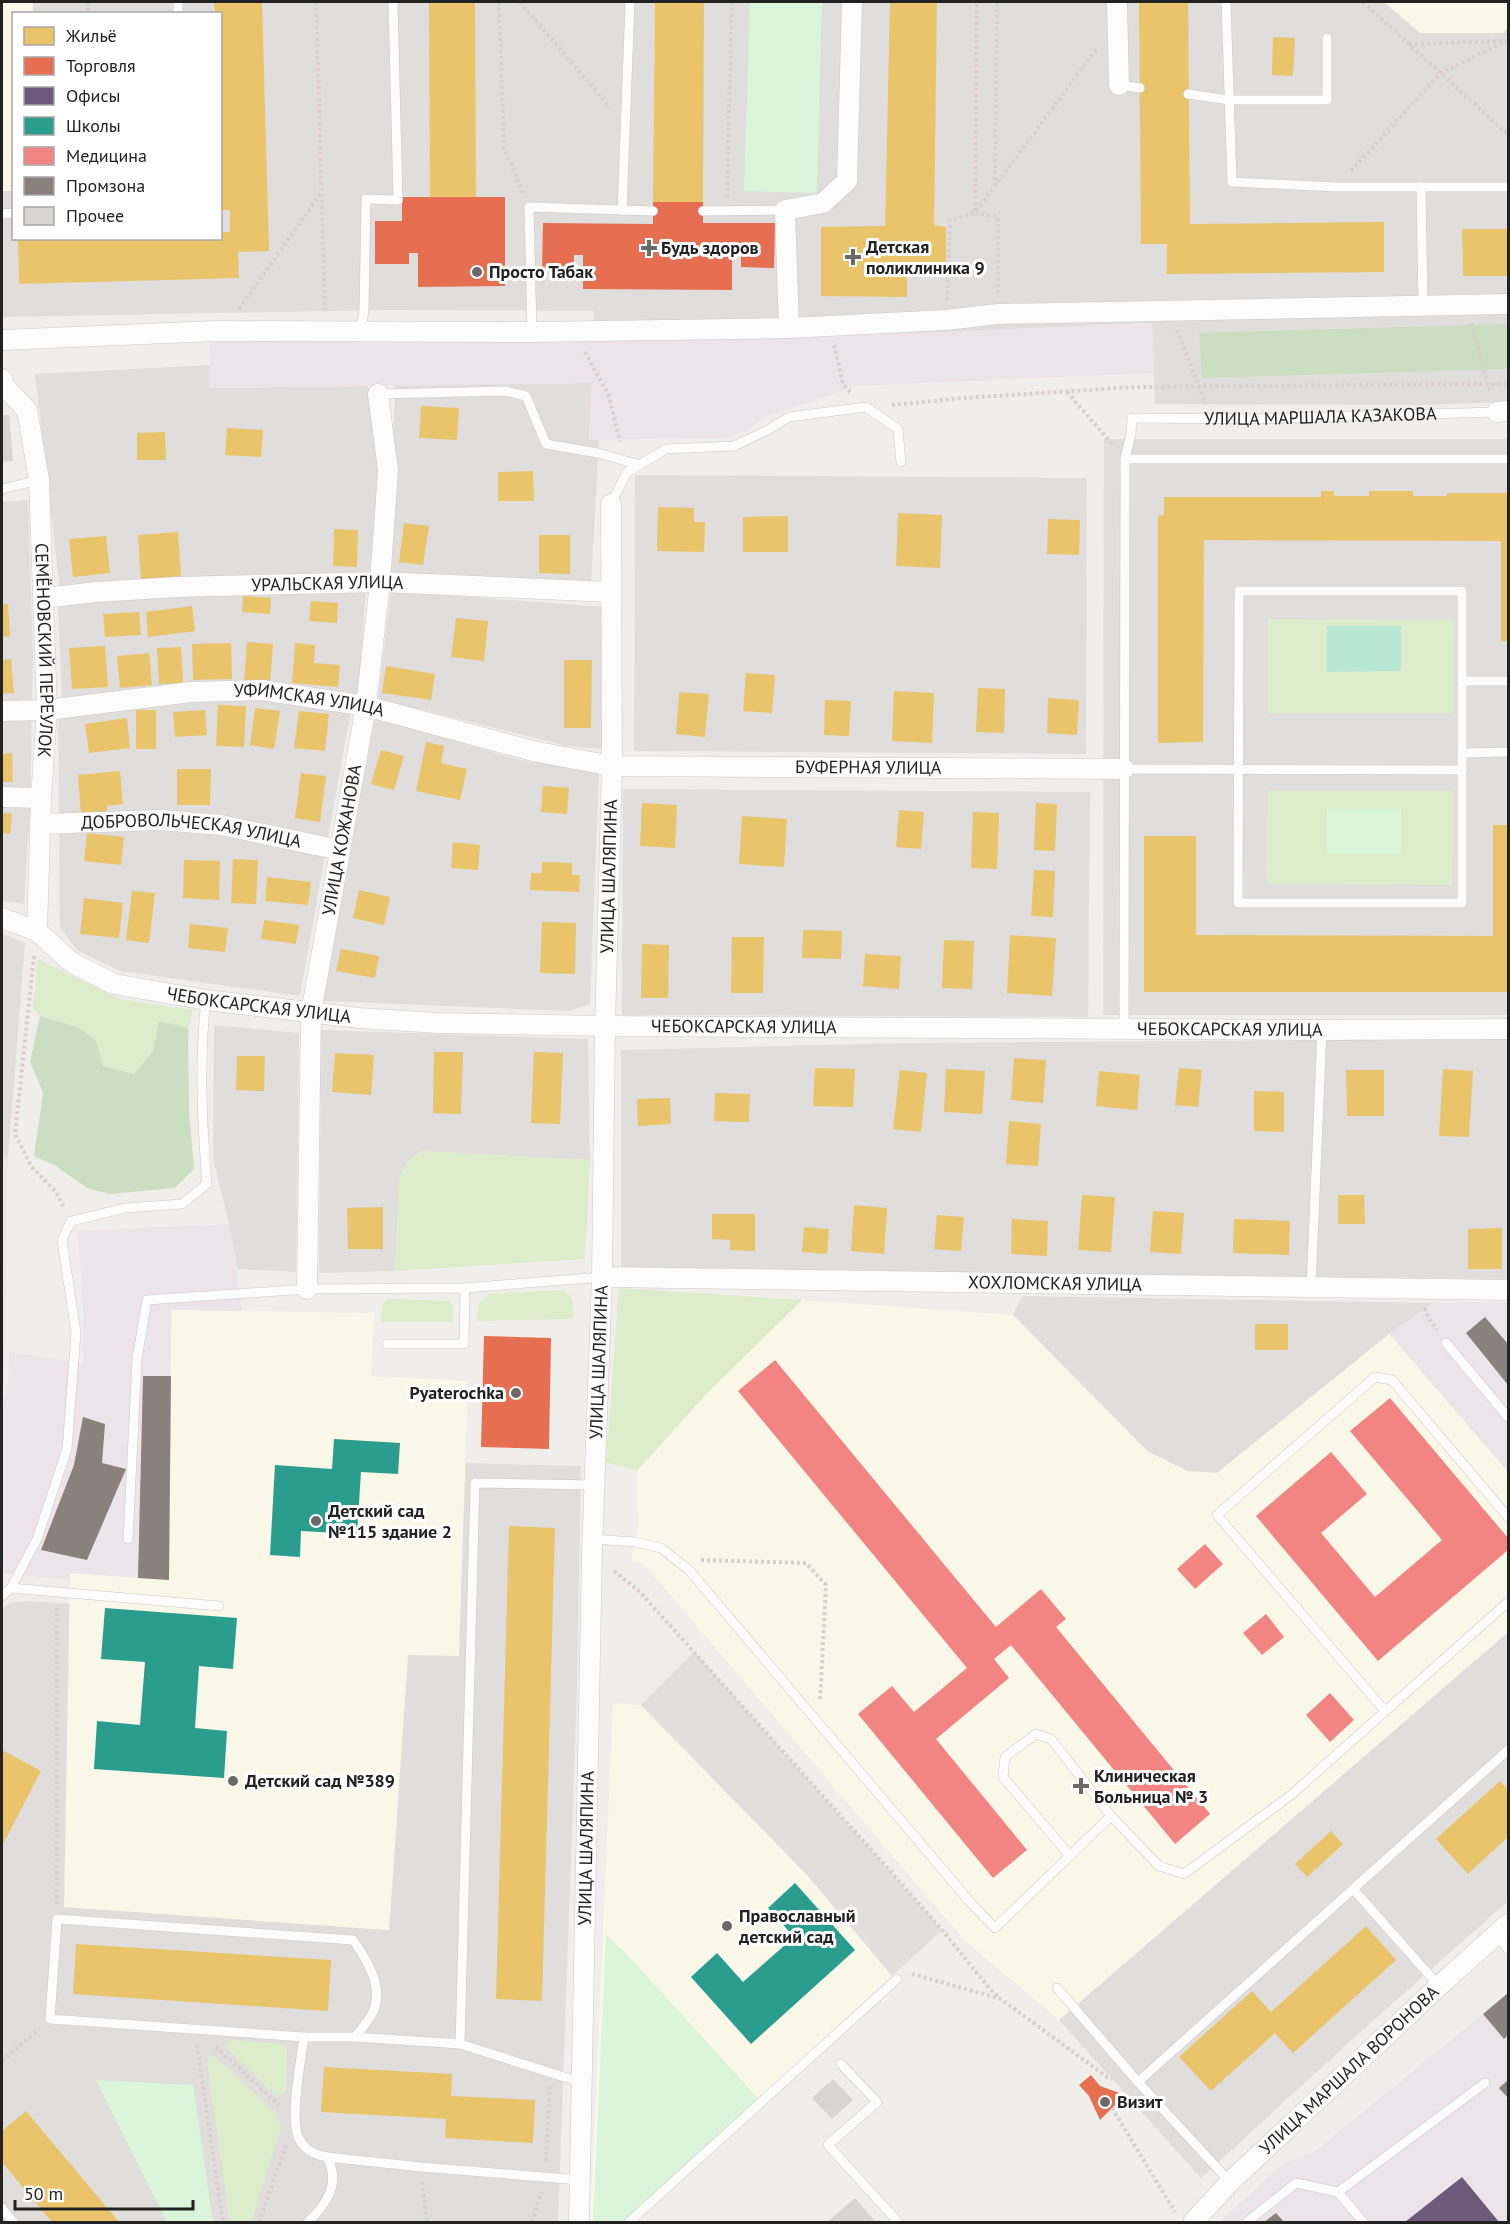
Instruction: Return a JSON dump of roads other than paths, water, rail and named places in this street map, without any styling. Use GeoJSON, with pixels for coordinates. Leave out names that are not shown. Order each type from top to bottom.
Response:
{"type":"FeatureCollection","features":[{"type":"Feature","properties":{"kind":"street"},"geometry":{"type":"LineString","coordinates":[[789,328],[785,210],[823,203],[847,181],[852,2]]}},
{"type":"Feature","properties":{"kind":"street"},"geometry":{"type":"LineString","coordinates":[[1117,2],[1119,85]]}},
{"type":"Feature","properties":{"kind":"street"},"geometry":{"type":"LineString","coordinates":[[2,340],[216,331],[532,332],[789,328],[946,320],[998,314],[1509,304]]}},
{"type":"Feature","properties":{"kind":"street","name":"СЕМЁНОВСКИЙ ПЕРЕУЛОК"},"geometry":{"type":"LineString","coordinates":[[2,379],[4,386],[27,410],[39,480],[47,710],[41,798],[37,931]]}},
{"type":"Feature","properties":{"kind":"street","name":"УЛИЦА КОЖАНОВА"},"geometry":{"type":"LineString","coordinates":[[307,1289],[311,1013],[366,706],[380,582],[388,470],[378,394]]}},
{"type":"Feature","properties":{"kind":"street","name":"УЛИЦА ШАЛЯПИНА"},"geometry":{"type":"LineString","coordinates":[[579,2223],[592,1546],[602,1277],[605,1026],[612,766],[611,504]]}},
{"type":"Feature","properties":{"kind":"street","name":"УРАЛЬСКАЯ УЛИЦА"},"geometry":{"type":"LineString","coordinates":[[44,598],[177,587],[380,582],[611,592]]}},
{"type":"Feature","properties":{"kind":"street","name":"УФИМСКАЯ УЛИЦА"},"geometry":{"type":"LineString","coordinates":[[2,711],[47,710],[191,692],[262,690],[366,706],[533,751],[612,766]]}},
{"type":"Feature","properties":{"kind":"street","name":"БУФЕРНАЯ УЛИЦА"},"geometry":{"type":"LineString","coordinates":[[612,766],[1125,769]]}},
{"type":"Feature","properties":{"kind":"street"},"geometry":{"type":"LineString","coordinates":[[2,797],[41,798]]}},
{"type":"Feature","properties":{"kind":"street","name":"ДОБРОВОЛЬЧЕСКАЯ УЛИЦА"},"geometry":{"type":"LineString","coordinates":[[40,824],[161,820],[221,825],[340,850]]}},
{"type":"Feature","properties":{"kind":"street","name":"ЧЕБОКСАРСКАЯ УЛИЦА"},"geometry":{"type":"LineString","coordinates":[[2,918],[37,931],[71,962],[114,984],[206,1000],[311,1013],[438,1023],[1124,1029],[1509,1029]]}},
{"type":"Feature","properties":{"kind":"street","name":"ХОХЛОМСКАЯ УЛИЦА"},"geometry":{"type":"LineString","coordinates":[[602,1277],[1509,1290]]}},
{"type":"Feature","properties":{"kind":"street","name":"УЛИЦА МАРШАЛА ВОРОНОВА"},"geometry":{"type":"LineString","coordinates":[[1189,2222],[1439,1986],[1505,1936]]}},
{"type":"Feature","properties":{"kind":"lane"},"geometry":{"type":"LineString","coordinates":[[361,330],[364,310],[366,199],[398,200],[393,2]]}},
{"type":"Feature","properties":{"kind":"lane"},"geometry":{"type":"LineString","coordinates":[[622,211],[630,2]]}},
{"type":"Feature","properties":{"kind":"lane"},"geometry":{"type":"LineString","coordinates":[[1226,2],[1232,182],[1336,187],[1509,187]]}},
{"type":"Feature","properties":{"kind":"lane"},"geometry":{"type":"LineString","coordinates":[[1188,94],[1229,100],[1327,100],[1328,38]]}},
{"type":"Feature","properties":{"kind":"lane"},"geometry":{"type":"LineString","coordinates":[[1119,85],[1140,88]]}},
{"type":"Feature","properties":{"kind":"lane"},"geometry":{"type":"LineString","coordinates":[[1421,187],[1423,307]]}},
{"type":"Feature","properties":{"kind":"lane"},"geometry":{"type":"LineString","coordinates":[[532,332],[529,207],[653,211]]}},
{"type":"Feature","properties":{"kind":"lane"},"geometry":{"type":"LineString","coordinates":[[703,211],[785,210]]}},
{"type":"Feature","properties":{"kind":"lane"},"geometry":{"type":"LineString","coordinates":[[378,394],[505,391],[526,396],[546,444],[598,453],[640,465]]}},
{"type":"Feature","properties":{"kind":"lane"},"geometry":{"type":"LineString","coordinates":[[611,504],[627,472],[666,449],[734,446],[789,417],[866,407],[898,429],[901,462]]}},
{"type":"Feature","properties":{"kind":"lane","name":"УЛИЦА МАРШАЛА КАЗАКОВА"},"geometry":{"type":"LineString","coordinates":[[1125,459],[1132,418],[1212,419],[1503,412]]}},
{"type":"Feature","properties":{"kind":"lane"},"geometry":{"type":"LineString","coordinates":[[1124,1029],[1125,459],[1509,459]]}},
{"type":"Feature","properties":{"kind":"lane"},"geometry":{"type":"LineString","coordinates":[[2,489],[39,480]]}},
{"type":"Feature","properties":{"kind":"lane"},"geometry":{"type":"LineString","coordinates":[[1239,591],[1462,591],[1462,753],[1462,903],[1238,903],[1239,591]]}},
{"type":"Feature","properties":{"kind":"lane"},"geometry":{"type":"LineString","coordinates":[[1462,681],[1509,681]]}},
{"type":"Feature","properties":{"kind":"lane"},"geometry":{"type":"LineString","coordinates":[[1462,753],[1509,752]]}},
{"type":"Feature","properties":{"kind":"lane"},"geometry":{"type":"LineString","coordinates":[[1125,769],[1462,770]]}},
{"type":"Feature","properties":{"kind":"lane"},"geometry":{"type":"LineString","coordinates":[[2,1596],[11,1588],[37,1539],[67,1449],[76,1333],[62,1240],[71,1221],[125,1208],[182,1204],[207,1184],[202,1100],[206,1000]]}},
{"type":"Feature","properties":{"kind":"lane"},"geometry":{"type":"LineString","coordinates":[[1311,1288],[1322,1030]]}},
{"type":"Feature","properties":{"kind":"lane"},"geometry":{"type":"LineString","coordinates":[[128,1539],[137,1359],[147,1300],[307,1289],[465,1288],[602,1277]]}},
{"type":"Feature","properties":{"kind":"lane"},"geometry":{"type":"LineString","coordinates":[[387,1344],[464,1344],[465,1288]]}},
{"type":"Feature","properties":{"kind":"lane"},"geometry":{"type":"LineString","coordinates":[[1446,1343],[1509,1417]]}},
{"type":"Feature","properties":{"kind":"lane"},"geometry":{"type":"LineString","coordinates":[[1385,1712],[1217,1515],[1375,1377],[1392,1380],[1509,1517]]}},
{"type":"Feature","properties":{"kind":"lane"},"geometry":{"type":"LineString","coordinates":[[460,2043],[475,1483],[595,1485]]}},
{"type":"Feature","properties":{"kind":"lane"},"geometry":{"type":"LineString","coordinates":[[592,1546],[635,1542],[661,1548],[689,1570],[970,1902],[995,1928],[1111,1816]]}},
{"type":"Feature","properties":{"kind":"lane"},"geometry":{"type":"LineString","coordinates":[[11,1588],[219,1606]]}},
{"type":"Feature","properties":{"kind":"lane"},"geometry":{"type":"LineString","coordinates":[[1070,1856],[1003,1777],[1005,1757],[1036,1734],[1051,1739],[1111,1816],[1160,1866],[1184,1874],[1291,1795],[1509,1602]]}},
{"type":"Feature","properties":{"kind":"lane"},"geometry":{"type":"LineString","coordinates":[[1138,2082],[1509,1750]]}},
{"type":"Feature","properties":{"kind":"lane"},"geometry":{"type":"LineString","coordinates":[[1354,1890],[1439,1986]]}},
{"type":"Feature","properties":{"kind":"lane"},"geometry":{"type":"LineString","coordinates":[[355,2037],[372,2014],[376,1991],[368,1962],[353,1940],[57,1919],[50,2019],[304,2037],[355,2037],[460,2043],[580,2082]]}},
{"type":"Feature","properties":{"kind":"lane"},"geometry":{"type":"LineString","coordinates":[[629,2223],[897,1979]]}},
{"type":"Feature","properties":{"kind":"lane"},"geometry":{"type":"LineString","coordinates":[[1057,1988],[1138,2082],[1230,2182]]}},
{"type":"Feature","properties":{"kind":"lane"},"geometry":{"type":"LineString","coordinates":[[304,2037],[295,2119],[296,2134],[312,2153],[327,2157],[421,2167],[579,2180]]}},
{"type":"Feature","properties":{"kind":"lane"},"geometry":{"type":"LineString","coordinates":[[841,2064],[877,2102],[828,2145],[898,2223]]}},
{"type":"Feature","properties":{"kind":"lane"},"geometry":{"type":"LineString","coordinates":[[1338,2192],[1485,2083]]}},
{"type":"Feature","properties":{"kind":"lane"},"geometry":{"type":"LineString","coordinates":[[308,2223],[324,2206],[330,2195],[333,2174],[327,2157]]}},
{"type":"Feature","properties":{"kind":"lane"},"geometry":{"type":"LineString","coordinates":[[1247,2223],[1296,2183],[1338,2192],[1363,2223]]}},
{"type":"Feature","properties":{"kind":"lane"},"geometry":{"type":"LineString","coordinates":[[2,2208],[14,2223]]}},
{"type":"Feature","properties":{"kind":"place","name":"Будь здоров"},"geometry":{"type":"Point","coordinates":[649,248]}},
{"type":"Feature","properties":{"kind":"place","name":"Детская поликлиника 9"},"geometry":{"type":"Point","coordinates":[853,257]}},
{"type":"Feature","properties":{"kind":"place","name":"Просто Табак"},"geometry":{"type":"Point","coordinates":[477,272]}},
{"type":"Feature","properties":{"kind":"place","name":"Pyaterochka"},"geometry":{"type":"Point","coordinates":[516,1393]}},
{"type":"Feature","properties":{"kind":"place","name":"Детский сад №115 здание 2"},"geometry":{"type":"Point","coordinates":[316,1521]}},
{"type":"Feature","properties":{"kind":"place","name":"Детский сад №389"},"geometry":{"type":"Point","coordinates":[233,1781]}},
{"type":"Feature","properties":{"kind":"place","name":"Клиническая Больница № 3"},"geometry":{"type":"Point","coordinates":[1081,1786]}},
{"type":"Feature","properties":{"kind":"place","name":"Православный детский сад"},"geometry":{"type":"Point","coordinates":[727,1926]}},
{"type":"Feature","properties":{"kind":"place","name":"Визит"},"geometry":{"type":"Point","coordinates":[1105,2102]}}]}
